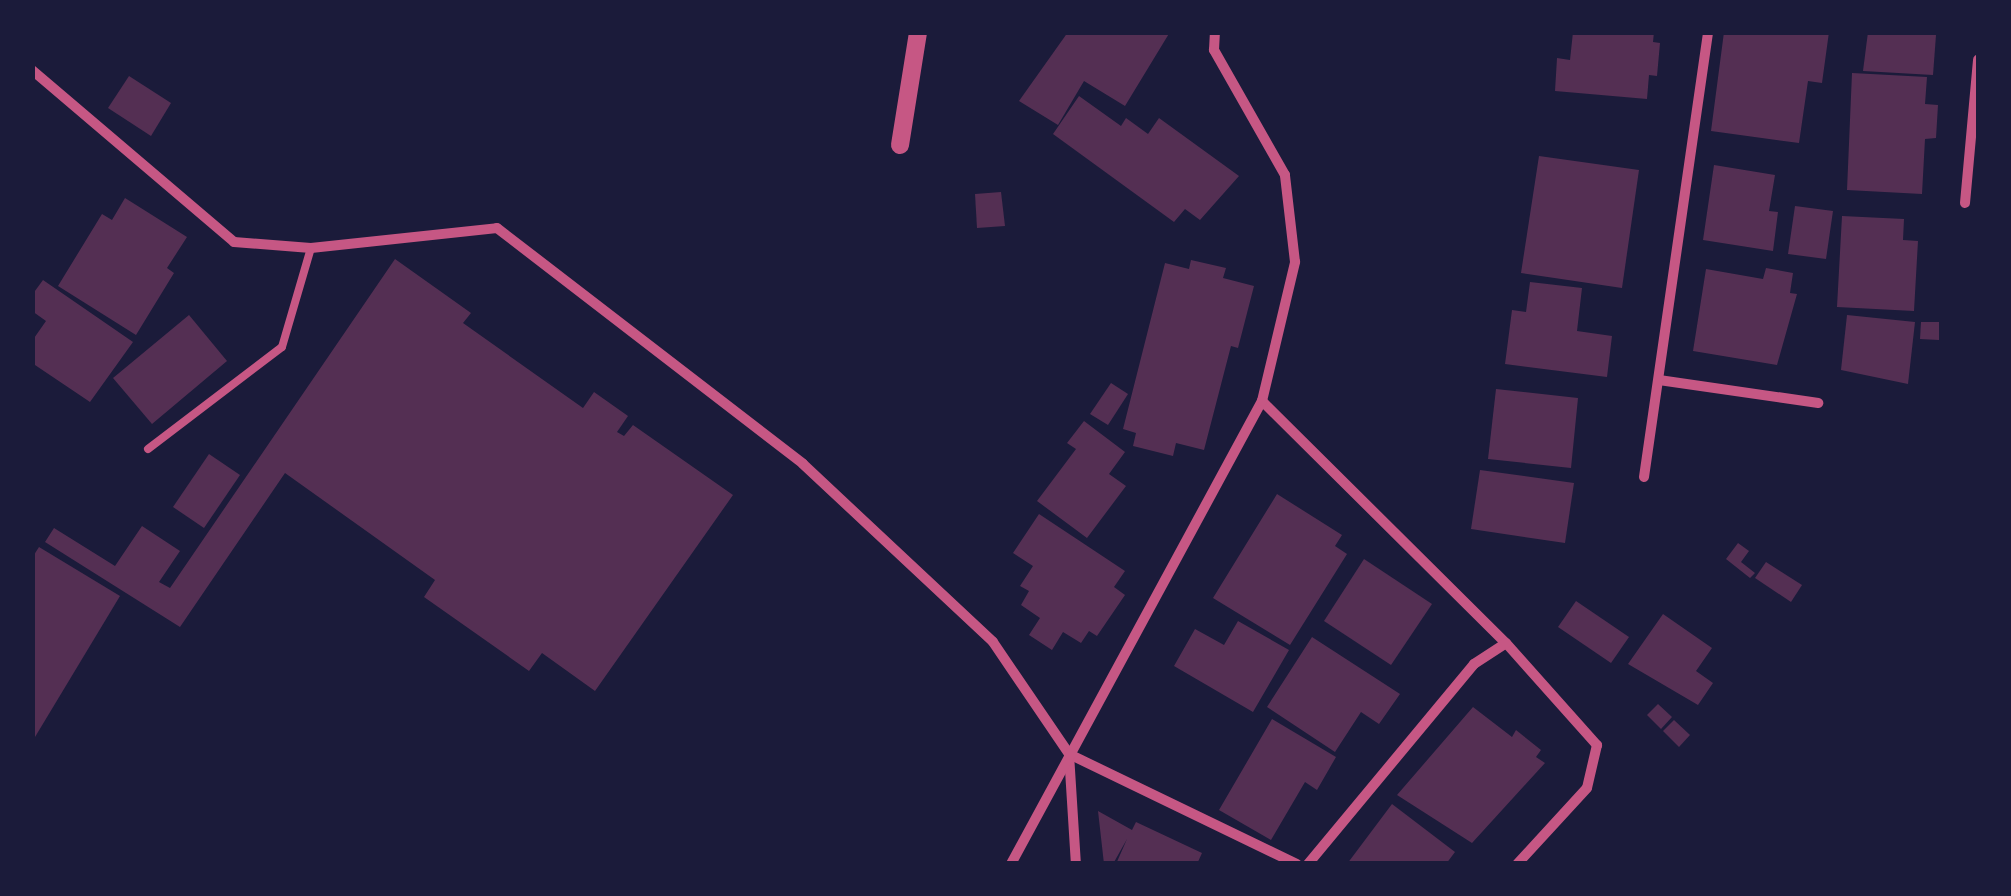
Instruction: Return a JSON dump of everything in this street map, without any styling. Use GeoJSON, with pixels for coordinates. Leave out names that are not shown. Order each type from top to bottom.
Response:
{"type":"FeatureCollection","features":[{"type":"Feature","properties":{"kind":"street"},"geometry":{"type":"LineString","coordinates":[[900,146],[918,32]]}},
{"type":"Feature","properties":{"kind":"street"},"geometry":{"type":"LineString","coordinates":[[1012,864],[1262,401],[1295,262],[1285,175],[1214,50],[1215,32]]}},
{"type":"Feature","properties":{"kind":"street"},"geometry":{"type":"LineString","coordinates":[[1644,477],[1708,32]]}},
{"type":"Feature","properties":{"kind":"street"},"geometry":{"type":"LineString","coordinates":[[1965,202],[1978,60]]}},
{"type":"Feature","properties":{"kind":"street"},"geometry":{"type":"LineString","coordinates":[[32,70],[234,242],[310,248],[498,228],[818,478],[993,642],[1069,754],[1296,864]]}},
{"type":"Feature","properties":{"kind":"street"},"geometry":{"type":"LineString","coordinates":[[1658,380],[1818,403]]}},
{"type":"Feature","properties":{"kind":"street"},"geometry":{"type":"LineString","coordinates":[[1262,401],[1506,644],[1597,745],[1588,788],[1517,864]]}},
{"type":"Feature","properties":{"kind":"street"},"geometry":{"type":"LineString","coordinates":[[1308,864],[1474,664],[1506,644]]}},
{"type":"Feature","properties":{"kind":"street"},"geometry":{"type":"LineString","coordinates":[[1069,754],[1076,864]]}},
{"type":"Feature","properties":{"kind":"lane"},"geometry":{"type":"LineString","coordinates":[[148,448],[282,347],[310,248]]}},
{"type":"Feature","properties":{"kind":"building"},"geometry":{"type":"Polygon","coordinates":[[[1068,32],[1170,32],[1125,106],[1084,81],[1058,125],[1019,101],[1068,32]]]}},
{"type":"Feature","properties":{"kind":"building"},"geometry":{"type":"Polygon","coordinates":[[[1573,32],[1654,32],[1653,42],[1660,43],[1657,76],[1649,75],[1647,99],[1555,91],[1557,58],[1570,60],[1573,32]]]}},
{"type":"Feature","properties":{"kind":"building"},"geometry":{"type":"Polygon","coordinates":[[[1724,32],[1829,32],[1822,83],[1808,81],[1799,143],[1711,131],[1724,32]]]}},
{"type":"Feature","properties":{"kind":"building"},"geometry":{"type":"Polygon","coordinates":[[[1868,32],[1936,35],[1933,75],[1863,71],[1868,32]]]}},
{"type":"Feature","properties":{"kind":"building"},"geometry":{"type":"Polygon","coordinates":[[[1852,73],[1927,77],[1925,104],[1938,105],[1936,138],[1925,139],[1922,194],[1847,190],[1852,73]]]}},
{"type":"Feature","properties":{"kind":"building"},"geometry":{"type":"Polygon","coordinates":[[[129,76],[171,103],[151,136],[108,108],[129,76]]]}},
{"type":"Feature","properties":{"kind":"building"},"geometry":{"type":"Polygon","coordinates":[[[1079,96],[1121,126],[1126,118],[1148,134],[1159,118],[1239,176],[1200,220],[1185,209],[1174,222],[1053,134],[1079,96]]]}},
{"type":"Feature","properties":{"kind":"building"},"geometry":{"type":"Polygon","coordinates":[[[1539,156],[1639,170],[1622,288],[1521,273],[1539,156]]]}},
{"type":"Feature","properties":{"kind":"building"},"geometry":{"type":"Polygon","coordinates":[[[1714,165],[1775,175],[1769,211],[1778,212],[1773,251],[1703,240],[1714,165]]]}},
{"type":"Feature","properties":{"kind":"building"},"geometry":{"type":"Polygon","coordinates":[[[1001,192],[1005,226],[977,228],[975,194],[1001,192]]]}},
{"type":"Feature","properties":{"kind":"building"},"geometry":{"type":"Polygon","coordinates":[[[125,198],[187,237],[167,268],[174,273],[136,335],[58,286],[102,214],[112,220],[125,198]]]}},
{"type":"Feature","properties":{"kind":"building"},"geometry":{"type":"Polygon","coordinates":[[[1795,206],[1833,211],[1826,259],[1788,254],[1795,206]]]}},
{"type":"Feature","properties":{"kind":"building"},"geometry":{"type":"Polygon","coordinates":[[[1842,216],[1904,219],[1903,240],[1918,241],[1914,311],[1837,307],[1842,216]]]}},
{"type":"Feature","properties":{"kind":"building"},"geometry":{"type":"Polygon","coordinates":[[[395,259],[471,313],[463,323],[583,408],[594,392],[628,416],[617,432],[624,436],[633,425],[733,495],[595,691],[542,653],[529,671],[424,597],[435,580],[285,473],[180,627],[45,542],[54,528],[115,566],[142,526],[180,551],[159,582],[170,588],[395,259]]]}},
{"type":"Feature","properties":{"kind":"building"},"geometry":{"type":"Polygon","coordinates":[[[1191,260],[1226,268],[1223,278],[1254,286],[1238,348],[1231,346],[1204,450],[1176,443],[1173,456],[1133,446],[1136,433],[1123,429],[1165,263],[1189,269],[1191,260]]]}},
{"type":"Feature","properties":{"kind":"building"},"geometry":{"type":"Polygon","coordinates":[[[1766,268],[1793,273],[1790,293],[1797,294],[1777,365],[1693,351],[1706,269],[1763,279],[1766,268]]]}},
{"type":"Feature","properties":{"kind":"building"},"geometry":{"type":"Polygon","coordinates":[[[43,280],[133,342],[90,402],[32,363],[32,341],[46,321],[32,311],[32,295],[43,280]]]}},
{"type":"Feature","properties":{"kind":"building"},"geometry":{"type":"Polygon","coordinates":[[[1530,282],[1582,288],[1577,331],[1612,336],[1607,377],[1505,364],[1512,310],[1526,312],[1530,282]]]}},
{"type":"Feature","properties":{"kind":"building"},"geometry":{"type":"Polygon","coordinates":[[[189,315],[227,361],[152,424],[113,378],[189,315]]]}},
{"type":"Feature","properties":{"kind":"building"},"geometry":{"type":"Polygon","coordinates":[[[1847,315],[1915,322],[1908,384],[1841,370],[1847,315]]]}},
{"type":"Feature","properties":{"kind":"building"},"geometry":{"type":"Polygon","coordinates":[[[1921,322],[1939,322],[1939,340],[1920,339],[1921,322]]]}},
{"type":"Feature","properties":{"kind":"building"},"geometry":{"type":"Polygon","coordinates":[[[1111,383],[1128,394],[1108,425],[1090,414],[1111,383]]]}},
{"type":"Feature","properties":{"kind":"building"},"geometry":{"type":"Polygon","coordinates":[[[1496,389],[1578,398],[1571,468],[1488,459],[1496,389]]]}},
{"type":"Feature","properties":{"kind":"building"},"geometry":{"type":"Polygon","coordinates":[[[1084,421],[1125,452],[1109,474],[1126,486],[1087,538],[1037,501],[1076,449],[1067,443],[1084,421]]]}},
{"type":"Feature","properties":{"kind":"building"},"geometry":{"type":"Polygon","coordinates":[[[209,454],[240,475],[204,528],[173,507],[209,454]]]}},
{"type":"Feature","properties":{"kind":"building"},"geometry":{"type":"Polygon","coordinates":[[[1480,470],[1574,483],[1565,543],[1471,529],[1480,470]]]}},
{"type":"Feature","properties":{"kind":"building"},"geometry":{"type":"Polygon","coordinates":[[[1277,494],[1342,535],[1335,546],[1347,554],[1290,645],[1213,598],[1277,494]]]}},
{"type":"Feature","properties":{"kind":"building"},"geometry":{"type":"Polygon","coordinates":[[[1039,514],[1125,571],[1114,587],[1125,595],[1097,636],[1089,631],[1081,643],[1063,632],[1052,650],[1029,635],[1040,618],[1021,605],[1029,591],[1020,586],[1033,566],[1013,553],[1039,514]]]}},
{"type":"Feature","properties":{"kind":"building"},"geometry":{"type":"Polygon","coordinates":[[[1738,543],[1749,551],[1741,562],[1755,573],[1750,578],[1726,559],[1738,543]]]}},
{"type":"Feature","properties":{"kind":"building"},"geometry":{"type":"Polygon","coordinates":[[[39,547],[120,596],[32,742],[32,558],[39,547]]]}},
{"type":"Feature","properties":{"kind":"building"},"geometry":{"type":"Polygon","coordinates":[[[1364,559],[1432,604],[1391,665],[1324,621],[1364,559]]]}},
{"type":"Feature","properties":{"kind":"building"},"geometry":{"type":"Polygon","coordinates":[[[1766,562],[1802,585],[1791,602],[1755,578],[1766,562]]]}},
{"type":"Feature","properties":{"kind":"building"},"geometry":{"type":"Polygon","coordinates":[[[1576,601],[1629,637],[1611,663],[1558,627],[1576,601]]]}},
{"type":"Feature","properties":{"kind":"building"},"geometry":{"type":"Polygon","coordinates":[[[1663,614],[1712,648],[1696,671],[1713,683],[1698,705],[1628,664],[1663,614]]]}},
{"type":"Feature","properties":{"kind":"building"},"geometry":{"type":"Polygon","coordinates":[[[1238,621],[1289,650],[1253,712],[1174,666],[1195,629],[1224,645],[1238,621]]]}},
{"type":"Feature","properties":{"kind":"building"},"geometry":{"type":"Polygon","coordinates":[[[1312,637],[1400,694],[1379,724],[1361,712],[1335,752],[1267,707],[1312,637]]]}},
{"type":"Feature","properties":{"kind":"building"},"geometry":{"type":"Polygon","coordinates":[[[1658,704],[1672,717],[1661,729],[1647,715],[1658,704]]]}},
{"type":"Feature","properties":{"kind":"building"},"geometry":{"type":"Polygon","coordinates":[[[1473,707],[1512,737],[1516,730],[1541,750],[1536,757],[1545,763],[1472,843],[1397,795],[1473,707]]]}},
{"type":"Feature","properties":{"kind":"building"},"geometry":{"type":"Polygon","coordinates":[[[1272,719],[1336,757],[1317,790],[1305,782],[1271,840],[1219,810],[1272,719]]]}},
{"type":"Feature","properties":{"kind":"building"},"geometry":{"type":"Polygon","coordinates":[[[1674,720],[1690,735],[1679,747],[1663,731],[1674,720]]]}},
{"type":"Feature","properties":{"kind":"building"},"geometry":{"type":"Polygon","coordinates":[[[1392,804],[1455,852],[1446,864],[1347,864],[1392,804]]]}},
{"type":"Feature","properties":{"kind":"building"},"geometry":{"type":"Polygon","coordinates":[[[1098,811],[1132,830],[1136,822],[1202,853],[1197,864],[1116,864],[1127,839],[1113,864],[1104,864],[1098,811]]]}}]}
